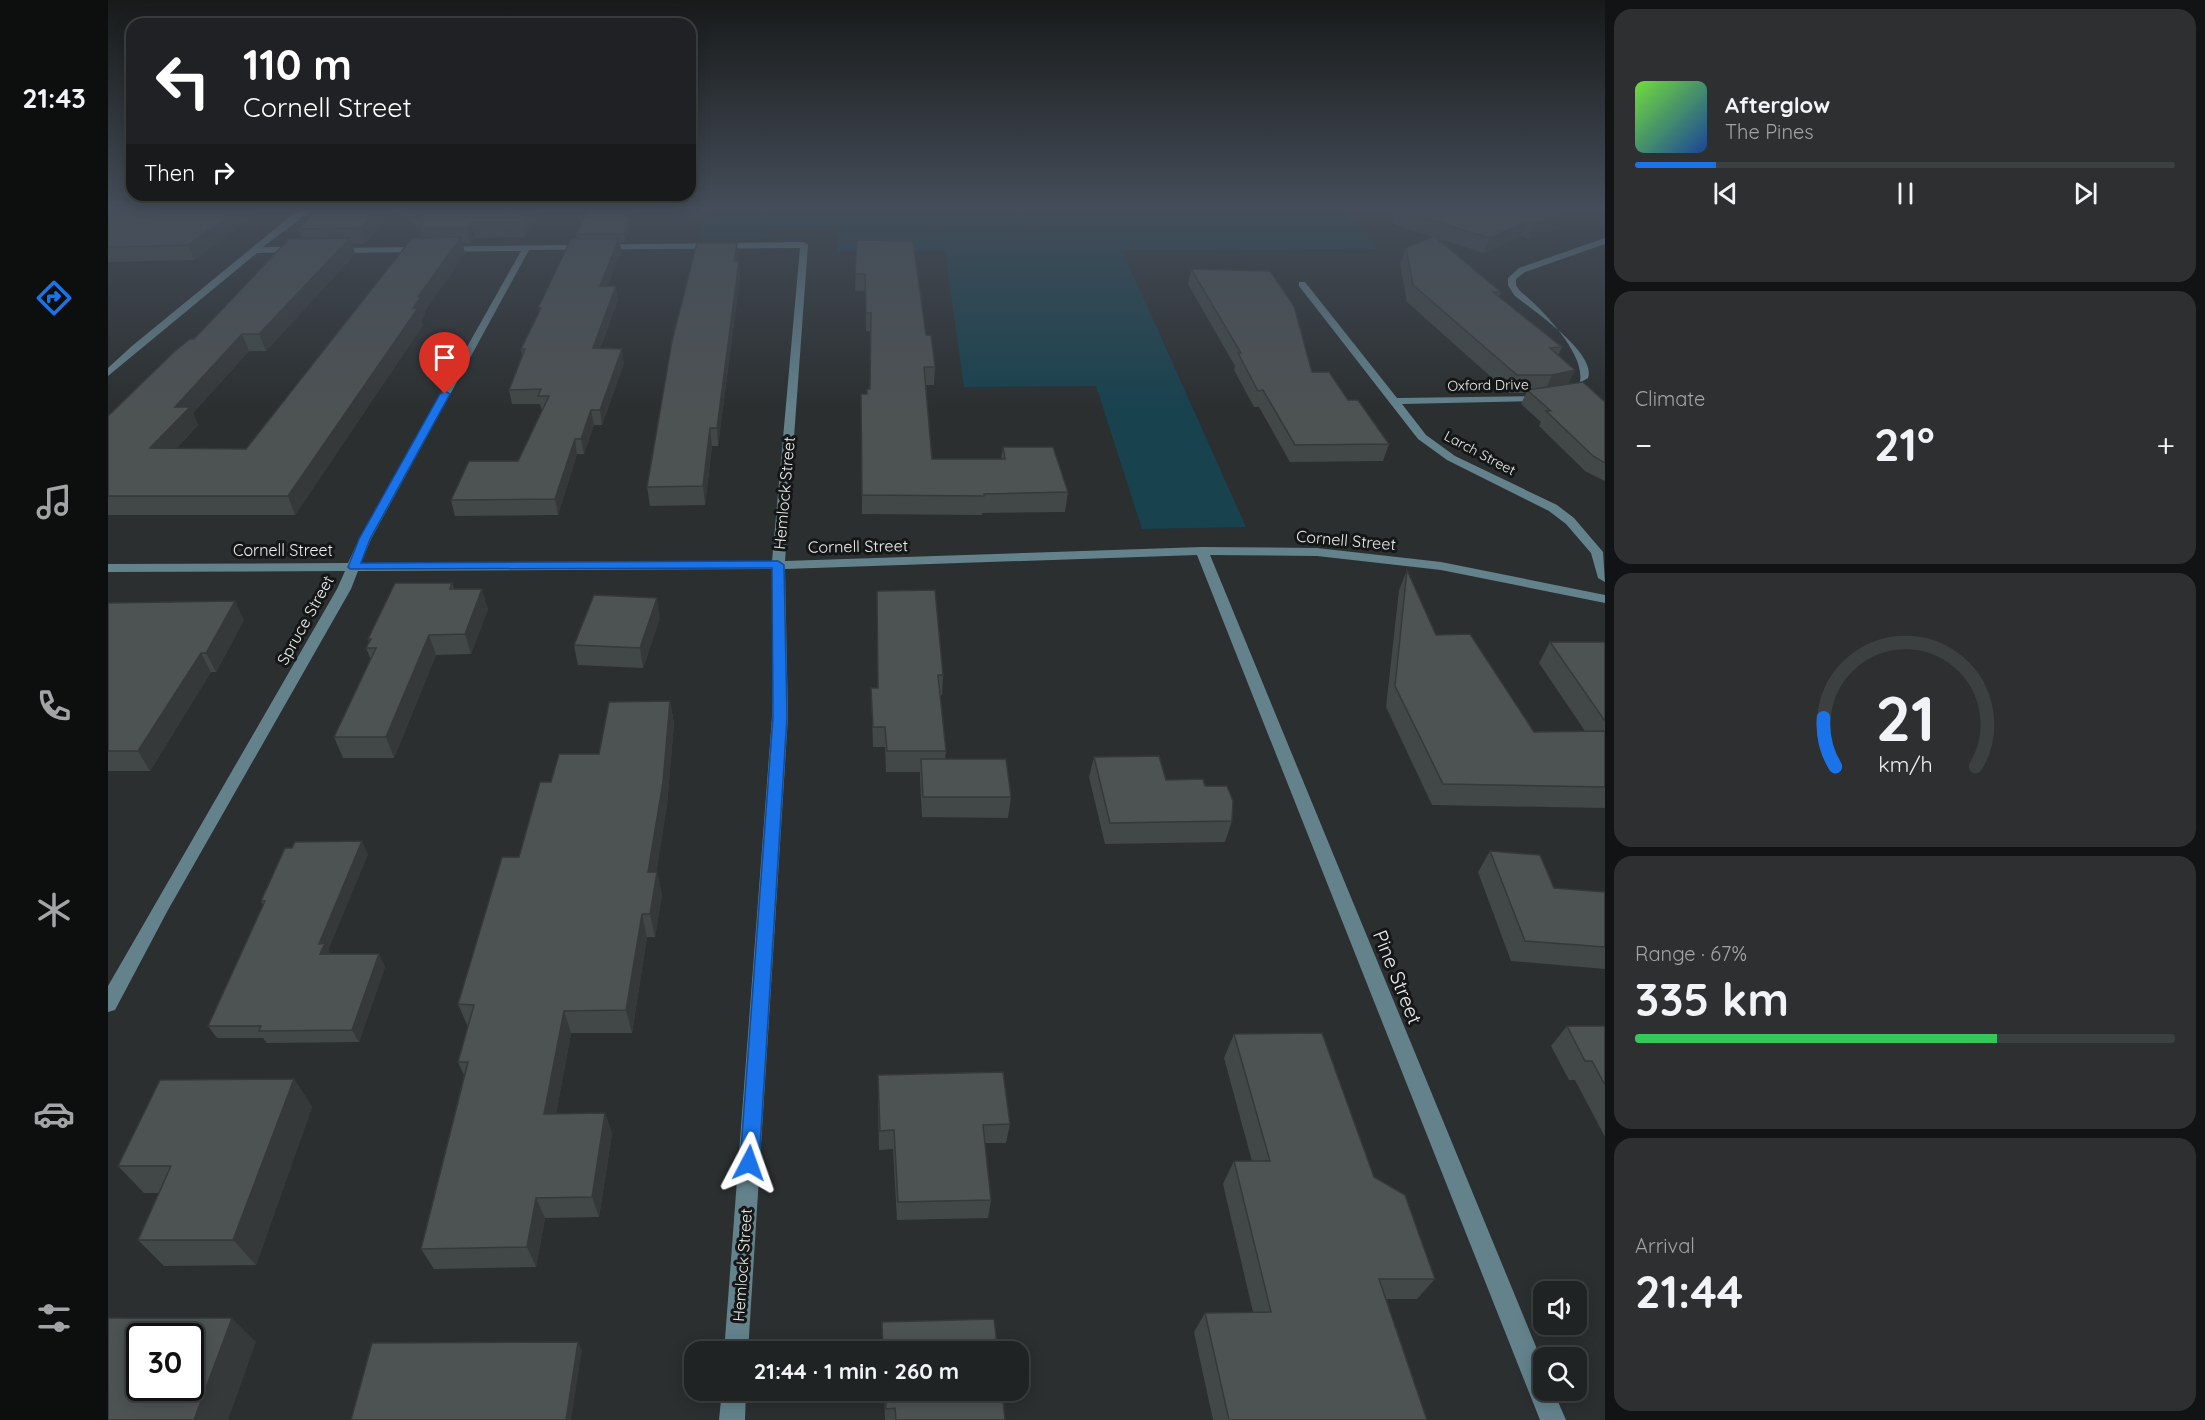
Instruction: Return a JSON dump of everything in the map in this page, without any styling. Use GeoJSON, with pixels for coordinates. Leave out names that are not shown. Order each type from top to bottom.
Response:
{"type":"FeatureCollection","features":[{"type":"Feature","properties":{"kind":"street"},"geometry":{"type":"LineString","coordinates":[[108,373],[223,276]]}},
{"type":"Feature","properties":{"kind":"street","name":"Spruce Street"},"geometry":{"type":"LineString","coordinates":[[108,1004],[167,895],[344,589],[364,539],[511,276]]}},
{"type":"Feature","properties":{"kind":"street","name":"Hemlock Street"},"geometry":{"type":"LineString","coordinates":[[737,1341],[780,717],[778,565],[801,276]]}},
{"type":"Feature","properties":{"kind":"street","name":"Oxford Drive"},"geometry":{"type":"LineString","coordinates":[[1393,401],[1557,395],[1571,393],[1589,384],[1596,371],[1594,363],[1582,348],[1517,293],[1512,285],[1514,276]]}},
{"type":"Feature","properties":{"kind":"street","name":"Larch Street"},"geometry":{"type":"LineString","coordinates":[[1302,284],[1422,437],[1451,458],[1553,508],[1570,520],[1597,552],[1605,578]]}},
{"type":"Feature","properties":{"kind":"street","name":"Cornell Street"},"geometry":{"type":"LineString","coordinates":[[108,568],[778,565],[1202,550],[1317,552],[1441,566],[1605,599]]}},
{"type":"Feature","properties":{"kind":"street","name":"Pine Street"},"geometry":{"type":"LineString","coordinates":[[1202,550],[1553,1420]]}},
{"type":"Feature","properties":{"kind":"street"},"geometry":{"type":"LineString","coordinates":[[732,1420],[733,1401]]}},
{"type":"Feature","properties":{"kind":"shaded area"},"geometry":{"type":"Polygon","coordinates":[[[949,276],[1134,276],[1246,527],[1142,529],[1096,386],[964,387],[949,276]]]}},
{"type":"Feature","properties":{"kind":"building"},"geometry":{"type":"Polygon","coordinates":[[[254,276],[314,276],[259,334],[242,334],[175,407],[190,407],[150,448],[246,449],[382,276],[433,276],[413,308],[418,308],[288,496],[108,496],[108,416],[175,351],[190,339],[194,339],[254,276]]]}},
{"type":"Feature","properties":{"kind":"building"},"geometry":{"type":"Polygon","coordinates":[[[553,276],[604,276],[600,286],[616,286],[593,348],[622,349],[600,410],[591,410],[581,439],[575,439],[555,499],[451,500],[469,461],[518,461],[549,396],[538,396],[541,389],[509,390],[525,349],[521,349],[541,308],[538,308],[553,276]]]}},
{"type":"Feature","properties":{"kind":"building"},"geometry":{"type":"Polygon","coordinates":[[[689,276],[737,276],[717,428],[710,428],[703,486],[647,487],[672,341],[689,276]]]}},
{"type":"Feature","properties":{"kind":"building"},"geometry":{"type":"Polygon","coordinates":[[[865,276],[918,276],[926,335],[931,335],[935,367],[924,367],[932,459],[1005,459],[1003,447],[1053,447],[1068,492],[984,494],[984,496],[862,495],[861,394],[867,394],[867,389],[870,389],[871,313],[866,313],[865,276]]]}},
{"type":"Feature","properties":{"kind":"building"},"geometry":{"type":"Polygon","coordinates":[[[1195,276],[1274,276],[1294,306],[1312,372],[1329,372],[1348,400],[1358,400],[1389,444],[1295,445],[1263,390],[1258,391],[1238,353],[1241,353],[1195,276]]]}},
{"type":"Feature","properties":{"kind":"building"},"geometry":{"type":"Polygon","coordinates":[[[1411,276],[1482,276],[1501,292],[1493,292],[1562,347],[1550,348],[1575,370],[1552,375],[1517,375],[1413,285],[1411,276]]]}},
{"type":"Feature","properties":{"kind":"building"},"geometry":{"type":"Polygon","coordinates":[[[1583,382],[1605,402],[1605,463],[1593,456],[1546,411],[1551,411],[1527,390],[1583,382]]]}},
{"type":"Feature","properties":{"kind":"building"},"geometry":{"type":"Polygon","coordinates":[[[1407,570],[1436,635],[1470,634],[1534,732],[1605,731],[1605,787],[1443,784],[1395,686],[1407,570]]]}},
{"type":"Feature","properties":{"kind":"building"},"geometry":{"type":"Polygon","coordinates":[[[395,583],[452,583],[450,589],[482,589],[465,634],[429,635],[386,737],[334,737],[376,648],[366,648],[371,639],[368,639],[395,583]]]}},
{"type":"Feature","properties":{"kind":"building"},"geometry":{"type":"Polygon","coordinates":[[[935,590],[943,675],[938,675],[946,751],[887,751],[885,727],[873,727],[871,688],[878,688],[877,591],[935,590]]]}},
{"type":"Feature","properties":{"kind":"building"},"geometry":{"type":"Polygon","coordinates":[[[594,595],[657,598],[640,648],[574,645],[594,595]]]}},
{"type":"Feature","properties":{"kind":"building"},"geometry":{"type":"Polygon","coordinates":[[[235,601],[206,653],[201,653],[138,751],[108,751],[108,603],[235,601]]]}},
{"type":"Feature","properties":{"kind":"building"},"geometry":{"type":"Polygon","coordinates":[[[1550,642],[1605,642],[1605,721],[1550,642]]]}},
{"type":"Feature","properties":{"kind":"building"},"geometry":{"type":"Polygon","coordinates":[[[670,701],[663,782],[648,872],[657,872],[650,914],[642,914],[626,1010],[564,1011],[544,1114],[605,1113],[592,1197],[536,1198],[527,1247],[421,1249],[468,1062],[458,1062],[474,1005],[458,1004],[502,857],[519,857],[540,782],[551,782],[559,754],[599,754],[609,702],[670,701]]]}},
{"type":"Feature","properties":{"kind":"building"},"geometry":{"type":"Polygon","coordinates":[[[1159,756],[1166,780],[1203,779],[1205,786],[1227,786],[1233,801],[1232,821],[1110,823],[1094,757],[1159,756]]]}},
{"type":"Feature","properties":{"kind":"building"},"geometry":{"type":"Polygon","coordinates":[[[921,759],[1006,759],[1011,797],[923,797],[921,759]]]}},
{"type":"Feature","properties":{"kind":"building"},"geometry":{"type":"Polygon","coordinates":[[[362,841],[319,944],[325,943],[320,954],[379,954],[352,1030],[259,1031],[261,1026],[208,1026],[265,901],[261,901],[285,848],[292,848],[295,842],[362,841]]]}},
{"type":"Feature","properties":{"kind":"building"},"geometry":{"type":"Polygon","coordinates":[[[1490,851],[1540,855],[1554,888],[1605,892],[1605,947],[1525,941],[1490,851]]]}},
{"type":"Feature","properties":{"kind":"building"},"geometry":{"type":"Polygon","coordinates":[[[1567,1026],[1605,1026],[1605,1085],[1592,1061],[1585,1061],[1567,1026]]]}},
{"type":"Feature","properties":{"kind":"building"},"geometry":{"type":"Polygon","coordinates":[[[1322,1033],[1374,1177],[1405,1195],[1435,1279],[1379,1279],[1427,1420],[1229,1420],[1205,1313],[1271,1312],[1234,1161],[1270,1161],[1234,1034],[1322,1033]]]}},
{"type":"Feature","properties":{"kind":"building"},"geometry":{"type":"Polygon","coordinates":[[[1003,1072],[1010,1124],[983,1125],[991,1200],[898,1202],[894,1130],[880,1131],[878,1075],[1003,1072]]]}},
{"type":"Feature","properties":{"kind":"building"},"geometry":{"type":"Polygon","coordinates":[[[294,1079],[233,1240],[138,1240],[171,1166],[118,1166],[160,1080],[294,1079]]]}},
{"type":"Feature","properties":{"kind":"building"},"geometry":{"type":"Polygon","coordinates":[[[108,1318],[232,1318],[204,1393],[204,1323],[126,1323],[126,1401],[201,1401],[194,1420],[108,1420],[108,1318]]]}},
{"type":"Feature","properties":{"kind":"building"},"geometry":{"type":"Polygon","coordinates":[[[994,1319],[997,1341],[883,1341],[882,1322],[994,1319]]]}},
{"type":"Feature","properties":{"kind":"building"},"geometry":{"type":"Polygon","coordinates":[[[578,1342],[566,1420],[351,1420],[372,1343],[578,1342]]]}},
{"type":"Feature","properties":{"kind":"building"},"geometry":{"type":"Polygon","coordinates":[[[886,1401],[1003,1401],[1005,1420],[896,1420],[895,1408],[886,1409],[886,1401]]]}},
{"type":"Feature","properties":{"kind":"route"},"geometry":{"type":"LineString","coordinates":[[445,394],[364,539],[354,567],[778,565],[780,717],[749,1163]]}}]}
